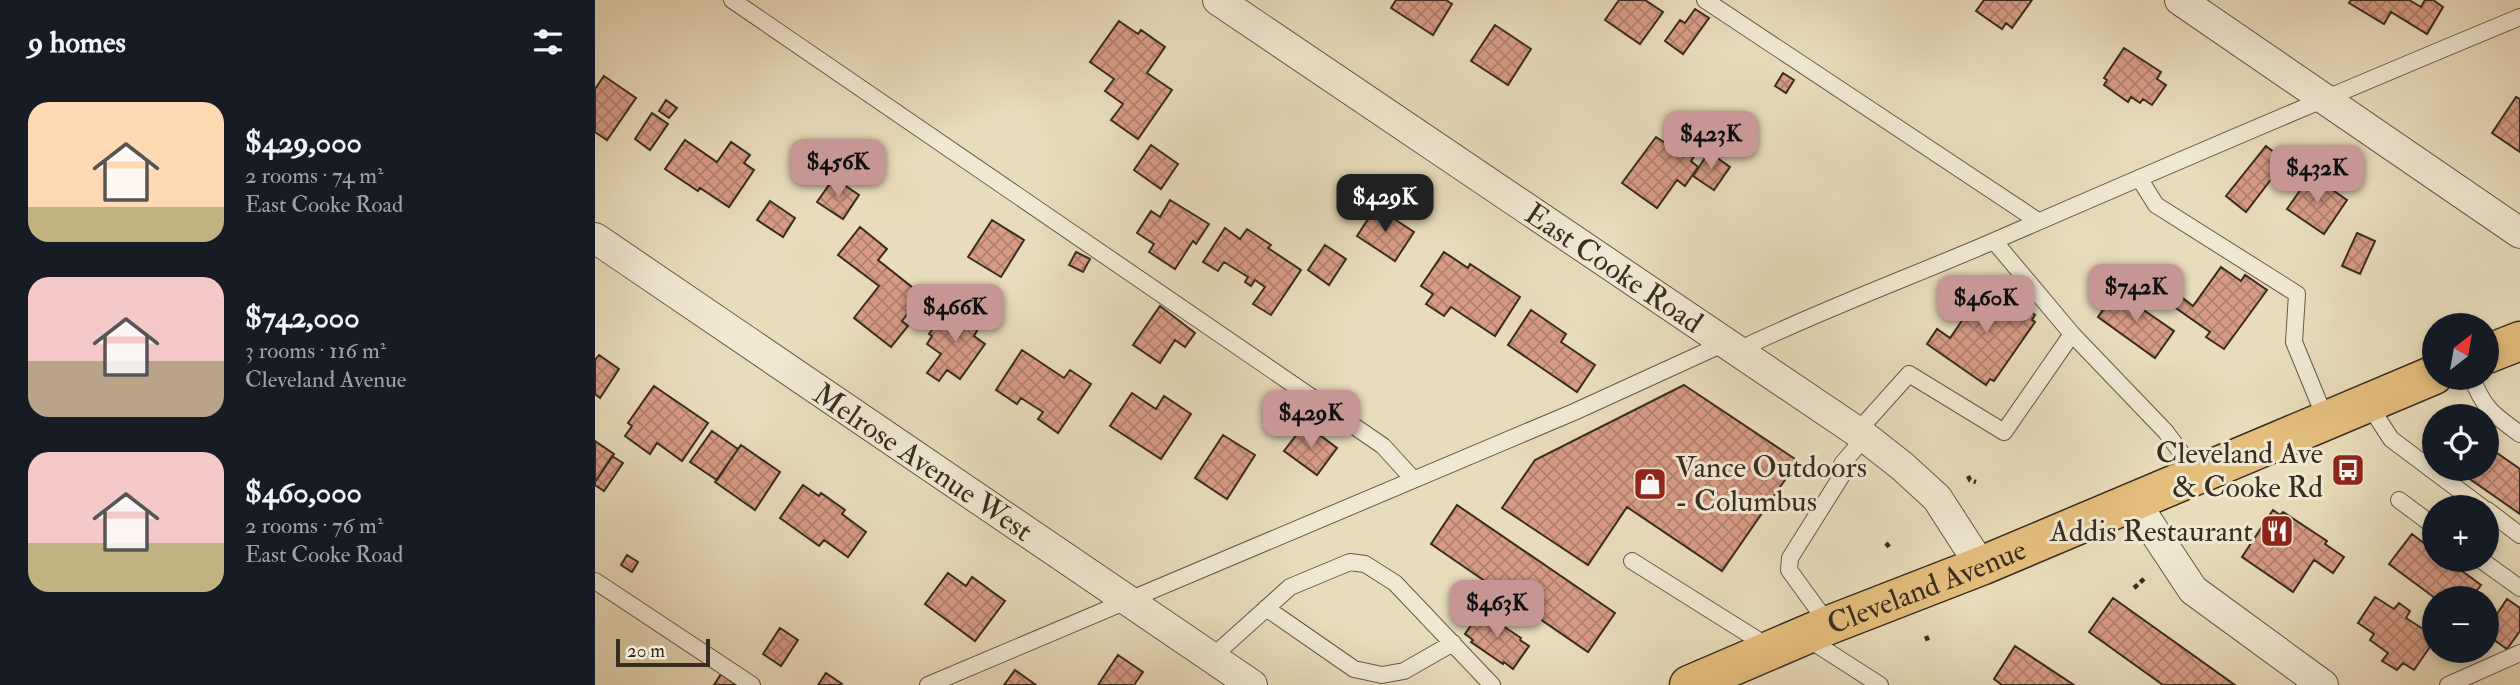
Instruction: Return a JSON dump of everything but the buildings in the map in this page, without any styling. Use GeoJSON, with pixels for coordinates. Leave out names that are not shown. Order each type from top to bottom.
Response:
{"type":"FeatureCollection","features":[{"type":"Feature","properties":{"kind":"main road"},"geometry":{"type":"LineString","coordinates":[[2499,349],[2520,341]]}},
{"type":"Feature","properties":{"kind":"main road","name":"Cleveland Avenue"},"geometry":{"type":"LineString","coordinates":[[1689,685],[1981,566],[2422,380]]}},
{"type":"Feature","properties":{"kind":"street","name":"East Cooke Road"},"geometry":{"type":"LineString","coordinates":[[1218,0],[1861,435],[1902,466],[1937,498],[1981,566]]}},
{"type":"Feature","properties":{"kind":"street"},"geometry":{"type":"LineString","coordinates":[[2180,0],[2520,233]]}},
{"type":"Feature","properties":{"kind":"street","name":"Melrose Avenue West"},"geometry":{"type":"LineString","coordinates":[[595,239],[1252,685]]}},
{"type":"Feature","properties":{"kind":"street"},"geometry":{"type":"LineString","coordinates":[[2134,501],[2193,590],[2323,685]]}},
{"type":"Feature","properties":{"kind":"lane"},"geometry":{"type":"LineString","coordinates":[[732,0],[1383,446],[1413,479]]}},
{"type":"Feature","properties":{"kind":"lane"},"geometry":{"type":"LineString","coordinates":[[1705,0],[2038,221]]}},
{"type":"Feature","properties":{"kind":"lane"},"geometry":{"type":"LineString","coordinates":[[928,685],[1413,479],[1994,241],[2520,17]]}},
{"type":"Feature","properties":{"kind":"lane"},"geometry":{"type":"LineString","coordinates":[[2139,178],[2156,205],[2297,294],[2294,342],[2326,420]]}},
{"type":"Feature","properties":{"kind":"lane"},"geometry":{"type":"LineString","coordinates":[[1994,241],[2072,334],[2166,432],[2196,473]]}},
{"type":"Feature","properties":{"kind":"lane"},"geometry":{"type":"LineString","coordinates":[[1802,637],[1789,570],[1790,558],[1844,472],[1842,464],[1909,374],[2004,432],[2072,334]]}},
{"type":"Feature","properties":{"kind":"lane"},"geometry":{"type":"LineString","coordinates":[[2477,390],[2481,400],[2496,416],[2520,434]]}},
{"type":"Feature","properties":{"kind":"lane"},"geometry":{"type":"LineString","coordinates":[[2367,402],[2391,439],[2466,495]]}},
{"type":"Feature","properties":{"kind":"lane"},"geometry":{"type":"LineString","coordinates":[[2399,500],[2422,517]]}},
{"type":"Feature","properties":{"kind":"lane"},"geometry":{"type":"LineString","coordinates":[[2499,519],[2520,535]]}},
{"type":"Feature","properties":{"kind":"lane"},"geometry":{"type":"LineString","coordinates":[[1632,561],[1802,637],[1880,685]]}},
{"type":"Feature","properties":{"kind":"lane"},"geometry":{"type":"LineString","coordinates":[[1211,658],[1290,587],[1350,562],[1365,564],[1395,583],[1492,685]]}},
{"type":"Feature","properties":{"kind":"lane"},"geometry":{"type":"LineString","coordinates":[[2498,572],[2520,588]]}},
{"type":"Feature","properties":{"kind":"lane"},"geometry":{"type":"LineString","coordinates":[[595,581],[751,685]]}},
{"type":"Feature","properties":{"kind":"lane"},"geometry":{"type":"LineString","coordinates":[[1266,608],[1354,668],[1382,675],[1404,671],[1453,643]]}},
{"type":"Feature","properties":{"kind":"lane"},"geometry":{"type":"LineString","coordinates":[[2448,685],[2520,653]]}},
{"type":"Feature","properties":{"kind":"path"},"geometry":{"type":"LineString","coordinates":[[2134,588],[2144,578]]}},
{"type":"Feature","properties":{"kind":"place","name":"Cleveland Ave & Cooke Rd"},"geometry":{"type":"Point","coordinates":[2348,470]}},
{"type":"Feature","properties":{"kind":"place","name":"Vance Outdoors - Columbus"},"geometry":{"type":"Point","coordinates":[1650,484]}},
{"type":"Feature","properties":{"kind":"place","name":"Addis Restaurant"},"geometry":{"type":"Point","coordinates":[2277,531]}}]}
